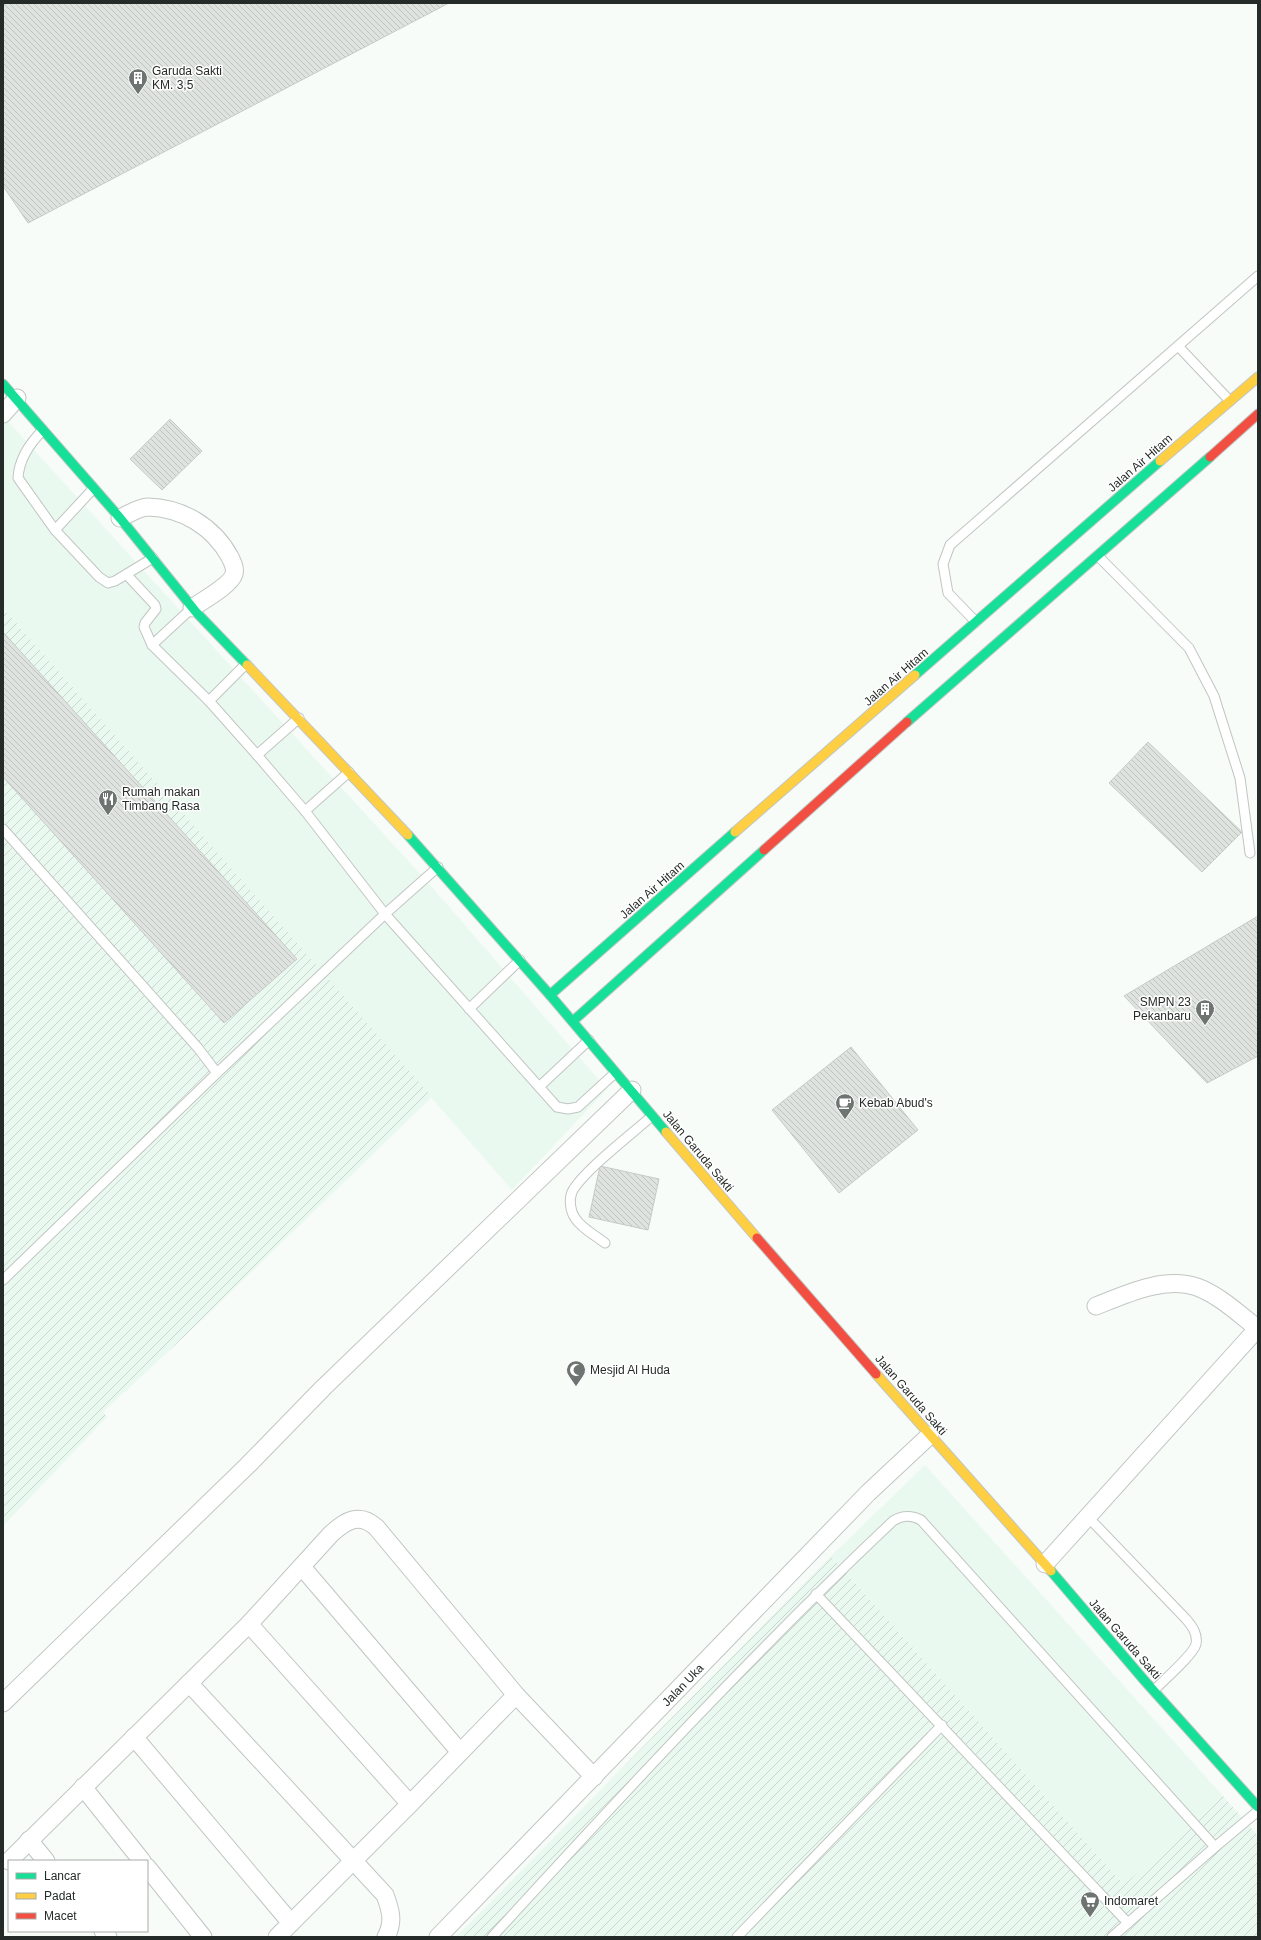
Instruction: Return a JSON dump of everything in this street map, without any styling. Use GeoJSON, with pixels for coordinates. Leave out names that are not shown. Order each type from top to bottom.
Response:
{"type":"FeatureCollection","features":[{"type":"Feature","properties":{"kind":"main road","name":"Jalan Air Hitam"},"geometry":{"type":"LineString","coordinates":[[550,995],[1258,377]]}},
{"type":"Feature","properties":{"kind":"main road","name":"Jalan Garuda Sakti"},"geometry":{"type":"LineString","coordinates":[[3,384],[17,398],[120,518],[192,608],[247,664],[438,867],[573,1021],[632,1090],[652,1116],[930,1435],[1045,1564],[1153,1691],[1258,1807]]}},
{"type":"Feature","properties":{"kind":"main road"},"geometry":{"type":"LineString","coordinates":[[573,1021],[957,677],[1098,556],[1258,414]]}},
{"type":"Feature","properties":{"kind":"street"},"geometry":{"type":"LineString","coordinates":[[3,414],[17,398]]}},
{"type":"Feature","properties":{"kind":"street"},"geometry":{"type":"LineString","coordinates":[[120,518],[146,507],[174,511],[201,523],[223,544],[235,568],[234,574],[229,582],[192,608]]}},
{"type":"Feature","properties":{"kind":"street"},"geometry":{"type":"LineString","coordinates":[[3,1703],[248,1465],[323,1388],[632,1090]]}},
{"type":"Feature","properties":{"kind":"street"},"geometry":{"type":"LineString","coordinates":[[1045,1564],[1258,1328],[1206,1292],[1184,1285],[1162,1285],[1132,1292],[1096,1306]]}},
{"type":"Feature","properties":{"kind":"street","name":"Jalan Uka"},"geometry":{"type":"LineString","coordinates":[[438,1937],[868,1493],[930,1435]]}},
{"type":"Feature","properties":{"kind":"street"},"geometry":{"type":"LineString","coordinates":[[10,1860],[249,1624],[342,1524],[359,1519],[368,1521],[425,1585],[516,1695],[594,1777]]}},
{"type":"Feature","properties":{"kind":"street"},"geometry":{"type":"LineString","coordinates":[[302,1567],[460,1752]]}},
{"type":"Feature","properties":{"kind":"street"},"geometry":{"type":"LineString","coordinates":[[249,1624],[410,1804]]}},
{"type":"Feature","properties":{"kind":"street"},"geometry":{"type":"LineString","coordinates":[[189,1683],[384,1895],[392,1919],[391,1928],[386,1937]]}},
{"type":"Feature","properties":{"kind":"street"},"geometry":{"type":"LineString","coordinates":[[277,1937],[516,1695]]}},
{"type":"Feature","properties":{"kind":"street"},"geometry":{"type":"LineString","coordinates":[[134,1737],[291,1923]]}},
{"type":"Feature","properties":{"kind":"street"},"geometry":{"type":"LineString","coordinates":[[83,1787],[141,1860]]}},
{"type":"Feature","properties":{"kind":"street"},"geometry":{"type":"LineString","coordinates":[[29,1840],[45,1860]]}},
{"type":"Feature","properties":{"kind":"street"},"geometry":{"type":"LineString","coordinates":[[148,1868],[203,1937]]}},
{"type":"Feature","properties":{"kind":"lane"},"geometry":{"type":"LineString","coordinates":[[976,622],[948,593],[943,564],[950,545],[1258,276]]}},
{"type":"Feature","properties":{"kind":"lane"},"geometry":{"type":"LineString","coordinates":[[1178,346],[1230,401]]}},
{"type":"Feature","properties":{"kind":"lane"},"geometry":{"type":"LineString","coordinates":[[43,430],[29,445],[22,460],[18,478],[55,530],[103,580],[108,583],[127,574],[153,558]]}},
{"type":"Feature","properties":{"kind":"lane"},"geometry":{"type":"LineString","coordinates":[[55,530],[94,489]]}},
{"type":"Feature","properties":{"kind":"lane"},"geometry":{"type":"LineString","coordinates":[[1098,556],[1189,648],[1207,682],[1214,696],[1240,778],[1250,853]]}},
{"type":"Feature","properties":{"kind":"lane"},"geometry":{"type":"LineString","coordinates":[[127,574],[156,605],[156,609],[145,623],[144,627],[152,645],[209,701],[257,755],[305,811],[385,914],[557,1106],[568,1109],[578,1107],[616,1072]]}},
{"type":"Feature","properties":{"kind":"lane"},"geometry":{"type":"LineString","coordinates":[[152,645],[192,608]]}},
{"type":"Feature","properties":{"kind":"lane"},"geometry":{"type":"LineString","coordinates":[[209,701],[247,664]]}},
{"type":"Feature","properties":{"kind":"lane"},"geometry":{"type":"LineString","coordinates":[[257,755],[298,718]]}},
{"type":"Feature","properties":{"kind":"lane"},"geometry":{"type":"LineString","coordinates":[[305,811],[349,772]]}},
{"type":"Feature","properties":{"kind":"lane"},"geometry":{"type":"LineString","coordinates":[[3,829],[198,1048],[217,1073]]}},
{"type":"Feature","properties":{"kind":"lane"},"geometry":{"type":"LineString","coordinates":[[3,1280],[217,1073],[385,914],[438,867]]}},
{"type":"Feature","properties":{"kind":"lane"},"geometry":{"type":"LineString","coordinates":[[469,1008],[520,960]]}},
{"type":"Feature","properties":{"kind":"lane"},"geometry":{"type":"LineString","coordinates":[[539,1086],[589,1040]]}},
{"type":"Feature","properties":{"kind":"lane"},"geometry":{"type":"LineString","coordinates":[[605,1243],[582,1226],[574,1217],[570,1207],[573,1191],[587,1174],[652,1116]]}},
{"type":"Feature","properties":{"kind":"lane"},"geometry":{"type":"LineString","coordinates":[[492,1937],[644,1772],[816,1594],[893,1521],[900,1517],[906,1516],[921,1520],[1215,1846]]}},
{"type":"Feature","properties":{"kind":"lane"},"geometry":{"type":"LineString","coordinates":[[1088,1517],[1186,1619],[1193,1627],[1196,1635],[1194,1649],[1153,1691]]}},
{"type":"Feature","properties":{"kind":"lane"},"geometry":{"type":"LineString","coordinates":[[816,1594],[942,1725],[1128,1923]]}},
{"type":"Feature","properties":{"kind":"lane"},"geometry":{"type":"LineString","coordinates":[[737,1937],[942,1725]]}},
{"type":"Feature","properties":{"kind":"lane"},"geometry":{"type":"LineString","coordinates":[[1112,1937],[1215,1846],[1258,1811]]}},
{"type":"Feature","properties":{"kind":"shaded area"},"geometry":{"type":"Polygon","coordinates":[[[5,418],[432,887],[607,1089],[512,1190],[3,608],[3,420],[5,418]]]}},
{"type":"Feature","properties":{"kind":"shaded area"},"geometry":{"type":"Polygon","coordinates":[[[3,608],[432,1097],[203,1319],[103,1412],[107,1417],[3,1526],[3,608]]]}},
{"type":"Feature","properties":{"kind":"shaded area"},"geometry":{"type":"Polygon","coordinates":[[[925,1465],[1223,1796],[1124,1885],[831,1556],[925,1465]]]}},
{"type":"Feature","properties":{"kind":"shaded area"},"geometry":{"type":"Polygon","coordinates":[[[831,1556],[1124,1885],[1223,1796],[1258,1836],[1258,1937],[456,1937],[831,1556]]]}},
{"type":"Feature","properties":{"kind":"building","name":"Garuda Sakti KM. 3,5"},"geometry":{"type":"Polygon","coordinates":[[[3,3],[449,3],[28,223],[3,186],[3,3]]]}},
{"type":"Feature","properties":{"kind":"building"},"geometry":{"type":"Polygon","coordinates":[[[170,419],[202,451],[162,490],[130,459],[170,419]]]}},
{"type":"Feature","properties":{"kind":"building"},"geometry":{"type":"Polygon","coordinates":[[[3,632],[297,959],[224,1023],[3,777],[3,632]]]}},
{"type":"Feature","properties":{"kind":"building"},"geometry":{"type":"Polygon","coordinates":[[[1148,742],[1242,832],[1202,872],[1109,783],[1148,742]]]}},
{"type":"Feature","properties":{"kind":"building","name":"SMPN 23 Pekanbaru"},"geometry":{"type":"Polygon","coordinates":[[[1258,916],[1258,1056],[1207,1083],[1124,996],[1258,916]]]}},
{"type":"Feature","properties":{"kind":"building","name":"Kebab Abud's"},"geometry":{"type":"Polygon","coordinates":[[[851,1047],[918,1130],[839,1193],[772,1110],[851,1047]]]}},
{"type":"Feature","properties":{"kind":"building"},"geometry":{"type":"Polygon","coordinates":[[[600,1166],[659,1179],[648,1230],[589,1217],[600,1166]]]}},
{"type":"Feature","properties":{"kind":"traffic: fast"},"geometry":{"type":"LineString","coordinates":[[3,384],[120,518],[196,612],[247,665]]}},
{"type":"Feature","properties":{"kind":"traffic: fast"},"geometry":{"type":"LineString","coordinates":[[907,722],[1210,457]]}},
{"type":"Feature","properties":{"kind":"traffic: fast"},"geometry":{"type":"LineString","coordinates":[[915,675],[1160,461]]}},
{"type":"Feature","properties":{"kind":"traffic: fast"},"geometry":{"type":"LineString","coordinates":[[666,1132],[550,995],[735,832]]}},
{"type":"Feature","properties":{"kind":"traffic: fast"},"geometry":{"type":"LineString","coordinates":[[408,835],[550,995]]}},
{"type":"Feature","properties":{"kind":"traffic: fast"},"geometry":{"type":"LineString","coordinates":[[573,1021],[764,850]]}},
{"type":"Feature","properties":{"kind":"traffic: fast"},"geometry":{"type":"LineString","coordinates":[[1051,1571],[1144,1680],[1258,1807]]}},
{"type":"Feature","properties":{"kind":"traffic: slow"},"geometry":{"type":"LineString","coordinates":[[1160,461],[1258,377]]}},
{"type":"Feature","properties":{"kind":"traffic: slow"},"geometry":{"type":"LineString","coordinates":[[247,665],[408,835]]}},
{"type":"Feature","properties":{"kind":"traffic: slow"},"geometry":{"type":"LineString","coordinates":[[735,832],[915,675]]}},
{"type":"Feature","properties":{"kind":"traffic: slow"},"geometry":{"type":"LineString","coordinates":[[666,1132],[757,1238]]}},
{"type":"Feature","properties":{"kind":"traffic: slow"},"geometry":{"type":"LineString","coordinates":[[876,1374],[1051,1571]]}},
{"type":"Feature","properties":{"kind":"traffic: jam"},"geometry":{"type":"LineString","coordinates":[[1210,457],[1258,414]]}},
{"type":"Feature","properties":{"kind":"traffic: jam"},"geometry":{"type":"LineString","coordinates":[[764,850],[907,722]]}},
{"type":"Feature","properties":{"kind":"traffic: jam"},"geometry":{"type":"LineString","coordinates":[[757,1238],[876,1374]]}},
{"type":"Feature","properties":{"kind":"place","name":"Garuda Sakti KM. 3,5"},"geometry":{"type":"Point","coordinates":[138,95]}},
{"type":"Feature","properties":{"kind":"place","name":"Rumah makan Timbang Rasa"},"geometry":{"type":"Point","coordinates":[108,816]}},
{"type":"Feature","properties":{"kind":"place","name":"SMPN 23 Pekanbaru"},"geometry":{"type":"Point","coordinates":[1205,1026]}},
{"type":"Feature","properties":{"kind":"place","name":"Kebab Abud's"},"geometry":{"type":"Point","coordinates":[845,1120]}},
{"type":"Feature","properties":{"kind":"place","name":"Mesjid Al Huda"},"geometry":{"type":"Point","coordinates":[576,1387]}},
{"type":"Feature","properties":{"kind":"place","name":"Indomaret"},"geometry":{"type":"Point","coordinates":[1090,1918]}}]}
